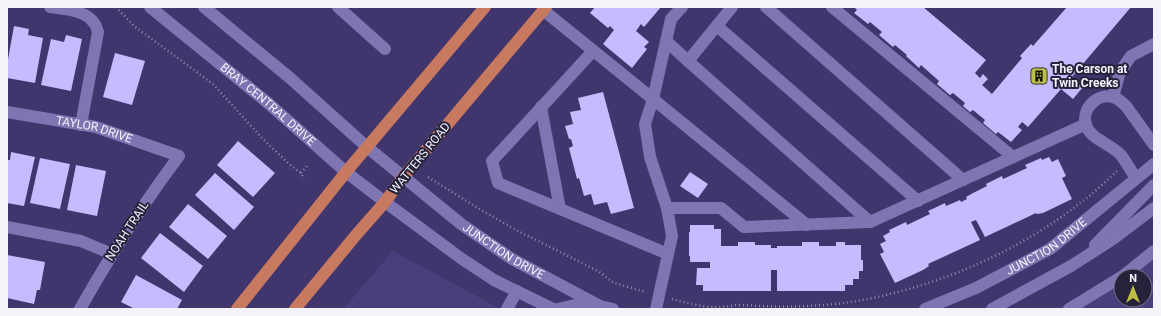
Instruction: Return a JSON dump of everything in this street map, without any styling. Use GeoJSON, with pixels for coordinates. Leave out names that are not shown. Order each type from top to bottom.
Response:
{"type":"FeatureCollection","features":[{"type":"Feature","properties":{"kind":"main road"},"geometry":{"type":"LineString","coordinates":[[237,309],[346,172],[485,7]]}},
{"type":"Feature","properties":{"kind":"main road","name":"WATTERS ROAD"},"geometry":{"type":"LineString","coordinates":[[294,309],[385,202],[404,176],[544,8]]}},
{"type":"Feature","properties":{"kind":"street"},"geometry":{"type":"LineString","coordinates":[[50,7],[71,11],[86,16],[94,22],[98,32],[81,125]]}},
{"type":"Feature","properties":{"kind":"street","name":"BRAY CENTRAL DRIVE"},"geometry":{"type":"LineString","coordinates":[[150,7],[268,103],[346,172],[385,202]]}},
{"type":"Feature","properties":{"kind":"street"},"geometry":{"type":"LineString","coordinates":[[204,7],[290,78],[367,147],[404,176]]}},
{"type":"Feature","properties":{"kind":"street"},"geometry":{"type":"LineString","coordinates":[[338,7],[386,49]]}},
{"type":"Feature","properties":{"kind":"street"},"geometry":{"type":"LineString","coordinates":[[656,309],[672,236],[667,208],[650,157],[645,124],[653,99],[671,19],[682,7]]}},
{"type":"Feature","properties":{"kind":"street"},"geometry":{"type":"LineString","coordinates":[[688,61],[732,7]]}},
{"type":"Feature","properties":{"kind":"street"},"geometry":{"type":"LineString","coordinates":[[766,7],[963,180]]}},
{"type":"Feature","properties":{"kind":"street"},"geometry":{"type":"LineString","coordinates":[[832,7],[1013,157]]}},
{"type":"Feature","properties":{"kind":"street"},"geometry":{"type":"LineString","coordinates":[[544,8],[593,51],[807,225]]}},
{"type":"Feature","properties":{"kind":"street"},"geometry":{"type":"LineString","coordinates":[[717,26],[918,201]]}},
{"type":"Feature","properties":{"kind":"street"},"geometry":{"type":"LineString","coordinates":[[666,41],[870,222]]}},
{"type":"Feature","properties":{"kind":"street"},"geometry":{"type":"LineString","coordinates":[[1117,98],[1120,72],[1131,56],[1154,44]]}},
{"type":"Feature","properties":{"kind":"street"},"geometry":{"type":"LineString","coordinates":[[593,51],[492,161],[498,183],[668,254]]}},
{"type":"Feature","properties":{"kind":"street"},"geometry":{"type":"LineString","coordinates":[[1136,178],[1120,154],[1089,132],[1085,117],[1087,109],[1091,103],[1098,98],[1105,96],[1117,98],[1126,106],[1154,145]]}},
{"type":"Feature","properties":{"kind":"street"},"geometry":{"type":"LineString","coordinates":[[541,107],[560,209]]}},
{"type":"Feature","properties":{"kind":"street","name":"TAYLOR DRIVE"},"geometry":{"type":"LineString","coordinates":[[7,112],[96,127],[179,156]]}},
{"type":"Feature","properties":{"kind":"street"},"geometry":{"type":"LineString","coordinates":[[667,208],[721,208],[744,226],[870,222],[1086,124]]}},
{"type":"Feature","properties":{"kind":"street","name":"NOAH TRAIL"},"geometry":{"type":"LineString","coordinates":[[80,309],[112,254],[155,187],[179,156]]}},
{"type":"Feature","properties":{"kind":"street","name":"JUNCTION DRIVE"},"geometry":{"type":"LineString","coordinates":[[924,309],[976,288],[1050,249],[1154,164]]}},
{"type":"Feature","properties":{"kind":"street","name":"JUNCTION DRIVE"},"geometry":{"type":"LineString","coordinates":[[404,176],[461,224],[512,260],[600,306],[613,309]]}},
{"type":"Feature","properties":{"kind":"street"},"geometry":{"type":"LineString","coordinates":[[1081,260],[1154,185]]}},
{"type":"Feature","properties":{"kind":"street"},"geometry":{"type":"LineString","coordinates":[[385,202],[462,260],[494,280],[553,309]]}},
{"type":"Feature","properties":{"kind":"street"},"geometry":{"type":"LineString","coordinates":[[992,309],[1081,260],[1113,239],[1154,208]]}},
{"type":"Feature","properties":{"kind":"street"},"geometry":{"type":"LineString","coordinates":[[7,227],[81,241],[112,254]]}},
{"type":"Feature","properties":{"kind":"street"},"geometry":{"type":"LineString","coordinates":[[1133,268],[1154,251]]}},
{"type":"Feature","properties":{"kind":"street"},"geometry":{"type":"LineString","coordinates":[[1069,309],[1113,282]]}},
{"type":"Feature","properties":{"kind":"street"},"geometry":{"type":"LineString","coordinates":[[507,309],[517,291]]}},
{"type":"Feature","properties":{"kind":"street"},"geometry":{"type":"LineString","coordinates":[[556,309],[580,304],[594,309]]}},
{"type":"Feature","properties":{"kind":"path"},"geometry":{"type":"LineString","coordinates":[[116,7],[134,26],[213,84],[262,138],[289,164],[301,173],[304,179]]}},
{"type":"Feature","properties":{"kind":"path"},"geometry":{"type":"LineString","coordinates":[[428,177],[481,210],[518,231],[598,272],[614,283],[686,302],[715,307],[730,305],[777,307],[820,306],[865,299],[910,288],[956,273],[1010,249],[1050,225],[1081,203],[1126,163]]}},
{"type":"Feature","properties":{"kind":"path"},"geometry":{"type":"LineString","coordinates":[[301,173],[307,166]]}},
{"type":"Feature","properties":{"kind":"shaded area"},"geometry":{"type":"Polygon","coordinates":[[[393,251],[501,309],[343,309],[393,251]]]}},
{"type":"Feature","properties":{"kind":"shaded area"},"geometry":{"type":"Polygon","coordinates":[[[1154,251],[1154,309],[1058,309],[1113,277],[1113,308],[1153,308],[1153,268],[1128,268],[1154,251]]]}},
{"type":"Feature","properties":{"kind":"building"},"geometry":{"type":"Polygon","coordinates":[[[595,7],[661,7],[644,27],[641,24],[636,31],[649,42],[644,47],[647,49],[632,68],[603,44],[614,30],[610,26],[608,28],[590,13],[595,7]]]}},
{"type":"Feature","properties":{"kind":"building","name":"The Carson at Twin Creeks"},"geometry":{"type":"Polygon","coordinates":[[[854,7],[923,7],[986,60],[975,73],[980,78],[983,74],[988,79],[982,85],[992,94],[1022,58],[1020,56],[1031,44],[1033,46],[1067,7],[1131,7],[1071,78],[1083,87],[1073,99],[1061,89],[1028,127],[1022,122],[1018,127],[1022,130],[1011,142],[998,132],[996,134],[983,123],[985,120],[973,110],[970,112],[963,106],[965,103],[953,93],[950,95],[937,84],[939,81],[921,65],[919,68],[895,45],[893,47],[879,35],[882,32],[870,22],[868,24],[854,13],[857,10],[854,7]]]}},
{"type":"Feature","properties":{"kind":"building"},"geometry":{"type":"Polygon","coordinates":[[[14,26],[29,29],[28,35],[43,38],[35,83],[7,78],[7,65],[14,26]]]}},
{"type":"Feature","properties":{"kind":"building"},"geometry":{"type":"Polygon","coordinates":[[[66,35],[82,39],[71,91],[41,85],[51,39],[64,42],[66,35]]]}},
{"type":"Feature","properties":{"kind":"building"},"geometry":{"type":"Polygon","coordinates":[[[115,53],[145,61],[132,105],[103,97],[115,53]]]}},
{"type":"Feature","properties":{"kind":"building"},"geometry":{"type":"Polygon","coordinates":[[[603,92],[634,208],[611,214],[607,202],[594,205],[591,194],[584,196],[579,178],[577,179],[569,148],[573,146],[565,126],[573,124],[570,112],[581,110],[578,98],[603,92]]]}},
{"type":"Feature","properties":{"kind":"building"},"geometry":{"type":"Polygon","coordinates":[[[238,141],[275,173],[253,197],[217,165],[238,141]]]}},
{"type":"Feature","properties":{"kind":"building"},"geometry":{"type":"Polygon","coordinates":[[[11,152],[35,157],[24,206],[7,203],[7,160],[10,160],[11,152]]]}},
{"type":"Feature","properties":{"kind":"building"},"geometry":{"type":"Polygon","coordinates":[[[1049,157],[1052,162],[1058,159],[1066,176],[1062,178],[1072,199],[1043,213],[1036,213],[985,237],[976,220],[971,222],[980,240],[928,264],[929,266],[923,270],[895,283],[880,254],[884,252],[880,244],[886,241],[883,236],[890,232],[889,230],[906,222],[907,225],[930,214],[928,211],[945,203],[946,206],[960,200],[961,202],[967,199],[966,197],[987,186],[986,184],[1002,176],[1003,179],[1027,168],[1025,165],[1041,158],[1042,160],[1049,157]]]}},
{"type":"Feature","properties":{"kind":"building"},"geometry":{"type":"Polygon","coordinates":[[[40,158],[70,164],[60,209],[30,203],[40,158]]]}},
{"type":"Feature","properties":{"kind":"building"},"geometry":{"type":"Polygon","coordinates":[[[76,165],[106,171],[97,216],[67,210],[76,165]]]}},
{"type":"Feature","properties":{"kind":"building"},"geometry":{"type":"Polygon","coordinates":[[[690,172],[708,184],[698,198],[680,186],[690,172]]]}},
{"type":"Feature","properties":{"kind":"building"},"geometry":{"type":"Polygon","coordinates":[[[215,173],[254,207],[234,230],[195,195],[215,173]]]}},
{"type":"Feature","properties":{"kind":"building"},"geometry":{"type":"Polygon","coordinates":[[[188,204],[227,236],[208,259],[169,227],[188,204]]]}},
{"type":"Feature","properties":{"kind":"building"},"geometry":{"type":"Polygon","coordinates":[[[690,225],[714,225],[714,229],[721,229],[721,246],[738,246],[738,242],[755,242],[755,245],[771,245],[771,248],[777,248],[777,246],[802,246],[802,242],[819,242],[819,246],[836,246],[836,242],[845,242],[845,245],[861,245],[863,271],[859,271],[859,279],[853,279],[853,285],[845,285],[845,291],[777,291],[777,270],[771,270],[771,291],[703,291],[703,285],[696,285],[697,268],[710,268],[710,262],[690,262],[690,225]]]}},
{"type":"Feature","properties":{"kind":"building"},"geometry":{"type":"Polygon","coordinates":[[[160,233],[203,266],[184,292],[141,258],[160,233]]]}},
{"type":"Feature","properties":{"kind":"building"},"geometry":{"type":"Polygon","coordinates":[[[7,255],[45,262],[40,290],[37,290],[34,304],[7,298],[7,255]]]}},
{"type":"Feature","properties":{"kind":"building"},"geometry":{"type":"Polygon","coordinates":[[[136,275],[182,300],[177,309],[135,309],[121,302],[136,275]]]}},
{"type":"Feature","properties":{"kind":"place","name":"The Carson at Twin Creeks"},"geometry":{"type":"Point","coordinates":[1039,76]}}]}
